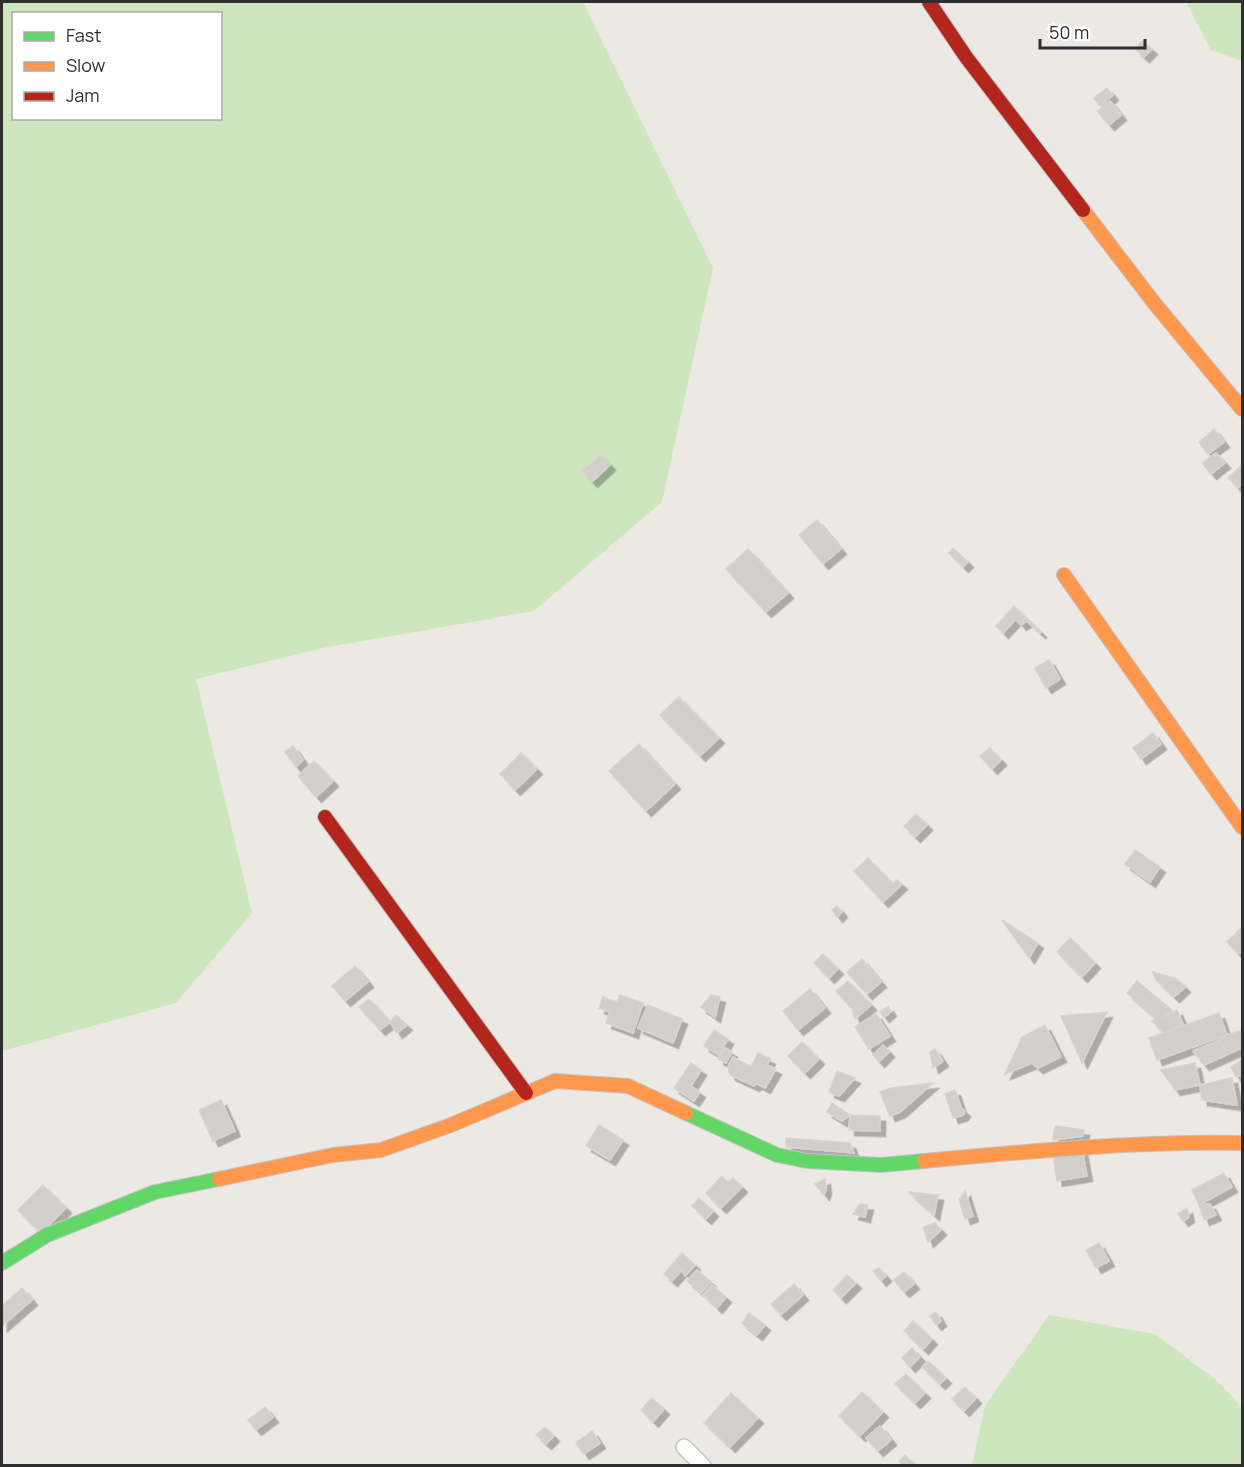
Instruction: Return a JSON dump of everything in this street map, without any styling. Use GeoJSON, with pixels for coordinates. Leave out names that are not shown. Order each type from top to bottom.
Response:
{"type":"FeatureCollection","features":[{"type":"Feature","properties":{"kind":"street"},"geometry":{"type":"LineString","coordinates":[[928,2],[966,57],[1155,304],[1242,409]]}},
{"type":"Feature","properties":{"kind":"street"},"geometry":{"type":"LineString","coordinates":[[1064,575],[1242,827]]}},
{"type":"Feature","properties":{"kind":"street"},"geometry":{"type":"LineString","coordinates":[[325,817],[526,1093]]}},
{"type":"Feature","properties":{"kind":"street"},"geometry":{"type":"LineString","coordinates":[[2,1263],[46,1235],[155,1192],[333,1155],[381,1150],[451,1125],[555,1081],[628,1086],[777,1155],[807,1161],[881,1165],[1086,1146],[1193,1142],[1242,1143]]}},
{"type":"Feature","properties":{"kind":"street"},"geometry":{"type":"LineString","coordinates":[[684,1447],[703,1466]]}},
{"type":"Feature","properties":{"kind":"green space"},"geometry":{"type":"Polygon","coordinates":[[[2,2],[583,2],[713,268],[662,502],[534,611],[323,648],[196,679],[252,913],[176,1003],[2,1051],[2,2]]]}},
{"type":"Feature","properties":{"kind":"green space"},"geometry":{"type":"Polygon","coordinates":[[[1186,2],[1242,2],[1242,61],[1211,50],[1186,2]]]}},
{"type":"Feature","properties":{"kind":"green space"},"geometry":{"type":"Polygon","coordinates":[[[1049,1315],[1155,1334],[1216,1380],[1242,1407],[1242,1465],[972,1465],[985,1406],[1049,1315]]]}},
{"type":"Feature","properties":{"kind":"building"},"geometry":{"type":"Polygon","coordinates":[[[1142,41],[1152,49],[1144,57],[1135,49],[1142,41]]]}},
{"type":"Feature","properties":{"kind":"building"},"geometry":{"type":"Polygon","coordinates":[[[1107,88],[1113,95],[1100,106],[1094,98],[1107,88]]]}},
{"type":"Feature","properties":{"kind":"building"},"geometry":{"type":"Polygon","coordinates":[[[1110,101],[1121,115],[1109,125],[1097,111],[1110,101]]]}},
{"type":"Feature","properties":{"kind":"building"},"geometry":{"type":"Polygon","coordinates":[[[1214,429],[1224,442],[1208,454],[1199,442],[1214,429]]]}},
{"type":"Feature","properties":{"kind":"building"},"geometry":{"type":"Polygon","coordinates":[[[1216,453],[1225,463],[1211,474],[1202,463],[1216,453]]]}},
{"type":"Feature","properties":{"kind":"building"},"geometry":{"type":"Polygon","coordinates":[[[601,455],[610,465],[592,482],[582,471],[601,455]]]}},
{"type":"Feature","properties":{"kind":"building"},"geometry":{"type":"Polygon","coordinates":[[[1242,465],[1242,484],[1238,488],[1228,478],[1242,465]]]}},
{"type":"Feature","properties":{"kind":"building"},"geometry":{"type":"Polygon","coordinates":[[[817,520],[841,549],[823,564],[799,535],[817,520]]]}},
{"type":"Feature","properties":{"kind":"building"},"geometry":{"type":"Polygon","coordinates":[[[953,548],[968,562],[963,567],[949,553],[953,548]]]}},
{"type":"Feature","properties":{"kind":"building"},"geometry":{"type":"Polygon","coordinates":[[[748,549],[788,593],[766,612],[726,569],[748,549]]]}},
{"type":"Feature","properties":{"kind":"building"},"geometry":{"type":"Polygon","coordinates":[[[1014,606],[1040,633],[1027,621],[1021,625],[1016,619],[1003,633],[996,626],[1014,606]]]}},
{"type":"Feature","properties":{"kind":"building"},"geometry":{"type":"Polygon","coordinates":[[[1049,660],[1060,679],[1046,688],[1035,668],[1049,660]]]}},
{"type":"Feature","properties":{"kind":"building"},"geometry":{"type":"Polygon","coordinates":[[[679,697],[719,738],[700,756],[660,715],[679,697]]]}},
{"type":"Feature","properties":{"kind":"building"},"geometry":{"type":"Polygon","coordinates":[[[1153,733],[1161,744],[1141,759],[1133,748],[1153,733]]]}},
{"type":"Feature","properties":{"kind":"building"},"geometry":{"type":"Polygon","coordinates":[[[639,744],[675,784],[646,811],[609,771],[639,744]]]}},
{"type":"Feature","properties":{"kind":"building"},"geometry":{"type":"Polygon","coordinates":[[[293,746],[303,760],[296,767],[285,752],[293,746]]]}},
{"type":"Feature","properties":{"kind":"building"},"geometry":{"type":"Polygon","coordinates":[[[990,748],[1001,760],[992,769],[980,756],[990,748]]]}},
{"type":"Feature","properties":{"kind":"building"},"geometry":{"type":"Polygon","coordinates":[[[521,753],[537,769],[515,790],[500,774],[521,753]]]}},
{"type":"Feature","properties":{"kind":"building"},"geometry":{"type":"Polygon","coordinates":[[[314,761],[333,781],[316,797],[298,776],[314,761]]]}},
{"type":"Feature","properties":{"kind":"building"},"geometry":{"type":"Polygon","coordinates":[[[916,814],[927,825],[915,837],[904,826],[916,814]]]}},
{"type":"Feature","properties":{"kind":"building"},"geometry":{"type":"Polygon","coordinates":[[[1135,850],[1160,867],[1150,882],[1125,864],[1135,850]]]}},
{"type":"Feature","properties":{"kind":"building"},"geometry":{"type":"Polygon","coordinates":[[[868,858],[893,884],[897,880],[902,884],[883,902],[854,871],[868,858]]]}},
{"type":"Feature","properties":{"kind":"building"},"geometry":{"type":"Polygon","coordinates":[[[837,906],[842,912],[837,917],[832,910],[837,906]]]}},
{"type":"Feature","properties":{"kind":"building"},"geometry":{"type":"Polygon","coordinates":[[[1002,920],[1038,943],[1029,958],[1002,920]]]}},
{"type":"Feature","properties":{"kind":"building"},"geometry":{"type":"Polygon","coordinates":[[[1242,927],[1242,951],[1238,954],[1227,942],[1242,927]]]}},
{"type":"Feature","properties":{"kind":"building"},"geometry":{"type":"Polygon","coordinates":[[[1070,938],[1095,963],[1082,977],[1057,952],[1070,938]]]}},
{"type":"Feature","properties":{"kind":"building"},"geometry":{"type":"Polygon","coordinates":[[[823,954],[838,969],[829,978],[814,963],[823,954]]]}},
{"type":"Feature","properties":{"kind":"building"},"geometry":{"type":"Polygon","coordinates":[[[862,959],[881,982],[867,994],[847,972],[862,959]]]}},
{"type":"Feature","properties":{"kind":"building"},"geometry":{"type":"Polygon","coordinates":[[[355,966],[368,982],[345,1001],[332,986],[355,966]]]}},
{"type":"Feature","properties":{"kind":"building"},"geometry":{"type":"Polygon","coordinates":[[[1153,972],[1177,979],[1185,987],[1174,997],[1156,980],[1153,972]]]}},
{"type":"Feature","properties":{"kind":"building"},"geometry":{"type":"Polygon","coordinates":[[[848,981],[871,1005],[855,1019],[852,1009],[836,991],[848,981]]]}},
{"type":"Feature","properties":{"kind":"building"},"geometry":{"type":"Polygon","coordinates":[[[1137,981],[1174,1012],[1157,1019],[1127,993],[1137,981]]]}},
{"type":"Feature","properties":{"kind":"building"},"geometry":{"type":"Polygon","coordinates":[[[810,989],[825,1008],[798,1030],[783,1011],[810,989]]]}},
{"type":"Feature","properties":{"kind":"building"},"geometry":{"type":"Polygon","coordinates":[[[620,995],[643,1003],[633,1033],[606,1023],[610,1012],[599,1008],[603,997],[617,1002],[620,995]]]}},
{"type":"Feature","properties":{"kind":"building"},"geometry":{"type":"Polygon","coordinates":[[[711,995],[720,997],[715,1017],[701,1007],[711,995]]]}},
{"type":"Feature","properties":{"kind":"building"},"geometry":{"type":"Polygon","coordinates":[[[369,999],[390,1022],[380,1030],[359,1007],[369,999]]]}},
{"type":"Feature","properties":{"kind":"building"},"geometry":{"type":"Polygon","coordinates":[[[648,1005],[682,1019],[673,1043],[638,1028],[648,1005]]]}},
{"type":"Feature","properties":{"kind":"building"},"geometry":{"type":"Polygon","coordinates":[[[888,1006],[891,1011],[884,1017],[880,1012],[888,1006]]]}},
{"type":"Feature","properties":{"kind":"building"},"geometry":{"type":"Polygon","coordinates":[[[1177,1010],[1183,1024],[1164,1033],[1152,1021],[1177,1010]]]}},
{"type":"Feature","properties":{"kind":"building"},"geometry":{"type":"Polygon","coordinates":[[[1107,1012],[1082,1063],[1061,1016],[1107,1012]]]}},
{"type":"Feature","properties":{"kind":"building"},"geometry":{"type":"Polygon","coordinates":[[[1219,1013],[1227,1035],[1157,1060],[1149,1038],[1219,1013]]]}},
{"type":"Feature","properties":{"kind":"building"},"geometry":{"type":"Polygon","coordinates":[[[876,1014],[890,1036],[869,1049],[855,1027],[876,1014]]]}},
{"type":"Feature","properties":{"kind":"building"},"geometry":{"type":"Polygon","coordinates":[[[396,1015],[407,1025],[397,1033],[390,1022],[396,1015]]]}},
{"type":"Feature","properties":{"kind":"building"},"geometry":{"type":"Polygon","coordinates":[[[1045,1025],[1061,1057],[1038,1068],[1032,1063],[1005,1074],[1022,1037],[1045,1025]]]}},
{"type":"Feature","properties":{"kind":"building"},"geometry":{"type":"Polygon","coordinates":[[[714,1030],[728,1039],[719,1055],[704,1046],[714,1030]]]}},
{"type":"Feature","properties":{"kind":"building"},"geometry":{"type":"Polygon","coordinates":[[[1242,1030],[1242,1048],[1226,1055],[1220,1040],[1242,1030]]]}},
{"type":"Feature","properties":{"kind":"building"},"geometry":{"type":"Polygon","coordinates":[[[1220,1040],[1226,1055],[1204,1065],[1193,1051],[1220,1040]]]}},
{"type":"Feature","properties":{"kind":"building"},"geometry":{"type":"Polygon","coordinates":[[[802,1042],[819,1059],[805,1073],[788,1056],[802,1042]]]}},
{"type":"Feature","properties":{"kind":"building"},"geometry":{"type":"Polygon","coordinates":[[[883,1045],[889,1052],[879,1062],[873,1055],[883,1045]]]}},
{"type":"Feature","properties":{"kind":"building"},"geometry":{"type":"Polygon","coordinates":[[[725,1048],[732,1052],[726,1063],[718,1059],[725,1048]]]}},
{"type":"Feature","properties":{"kind":"building"},"geometry":{"type":"Polygon","coordinates":[[[935,1049],[943,1061],[933,1068],[930,1052],[935,1049]]]}},
{"type":"Feature","properties":{"kind":"building"},"geometry":{"type":"Polygon","coordinates":[[[758,1053],[770,1059],[767,1065],[776,1069],[765,1088],[756,1083],[754,1086],[730,1075],[728,1067],[733,1057],[751,1067],[758,1053]]]}},
{"type":"Feature","properties":{"kind":"building"},"geometry":{"type":"Polygon","coordinates":[[[1242,1060],[1242,1075],[1236,1077],[1231,1067],[1242,1060]]]}},
{"type":"Feature","properties":{"kind":"building"},"geometry":{"type":"Polygon","coordinates":[[[691,1063],[701,1070],[691,1086],[700,1092],[694,1101],[674,1088],[691,1063]]]}},
{"type":"Feature","properties":{"kind":"building"},"geometry":{"type":"Polygon","coordinates":[[[1195,1063],[1200,1085],[1175,1090],[1161,1070],[1195,1063]]]}},
{"type":"Feature","properties":{"kind":"building"},"geometry":{"type":"Polygon","coordinates":[[[837,1071],[855,1078],[839,1096],[829,1092],[837,1071]]]}},
{"type":"Feature","properties":{"kind":"building"},"geometry":{"type":"Polygon","coordinates":[[[1232,1078],[1237,1105],[1202,1100],[1200,1085],[1232,1078]]]}},
{"type":"Feature","properties":{"kind":"building"},"geometry":{"type":"Polygon","coordinates":[[[933,1083],[900,1112],[890,1116],[880,1092],[891,1088],[933,1083]]]}},
{"type":"Feature","properties":{"kind":"building"},"geometry":{"type":"Polygon","coordinates":[[[955,1090],[961,1108],[965,1111],[963,1115],[953,1118],[945,1094],[955,1090]]]}},
{"type":"Feature","properties":{"kind":"building"},"geometry":{"type":"Polygon","coordinates":[[[221,1100],[235,1131],[213,1141],[199,1110],[221,1100]]]}},
{"type":"Feature","properties":{"kind":"building"},"geometry":{"type":"Polygon","coordinates":[[[832,1103],[850,1115],[842,1121],[827,1112],[832,1103]]]}},
{"type":"Feature","properties":{"kind":"building"},"geometry":{"type":"Polygon","coordinates":[[[850,1115],[880,1116],[880,1131],[849,1130],[850,1115]]]}},
{"type":"Feature","properties":{"kind":"building"},"geometry":{"type":"Polygon","coordinates":[[[599,1125],[623,1140],[610,1160],[586,1146],[599,1125]]]}},
{"type":"Feature","properties":{"kind":"building"},"geometry":{"type":"Polygon","coordinates":[[[1055,1126],[1084,1130],[1083,1136],[1053,1140],[1055,1126]]]}},
{"type":"Feature","properties":{"kind":"building"},"geometry":{"type":"Polygon","coordinates":[[[786,1138],[850,1143],[854,1153],[786,1147],[786,1138]]]}},
{"type":"Feature","properties":{"kind":"building"},"geometry":{"type":"Polygon","coordinates":[[[1082,1149],[1087,1176],[1057,1181],[1053,1154],[1082,1149]]]}},
{"type":"Feature","properties":{"kind":"building"},"geometry":{"type":"Polygon","coordinates":[[[1224,1173],[1232,1187],[1199,1205],[1192,1190],[1224,1173]]]}},
{"type":"Feature","properties":{"kind":"building"},"geometry":{"type":"Polygon","coordinates":[[[722,1176],[728,1183],[733,1178],[742,1187],[721,1208],[706,1193],[722,1176]]]}},
{"type":"Feature","properties":{"kind":"building"},"geometry":{"type":"Polygon","coordinates":[[[825,1179],[826,1189],[824,1195],[815,1184],[825,1179]]]}},
{"type":"Feature","properties":{"kind":"building"},"geometry":{"type":"Polygon","coordinates":[[[43,1185],[66,1208],[41,1233],[18,1210],[43,1185]]]}},
{"type":"Feature","properties":{"kind":"building"},"geometry":{"type":"Polygon","coordinates":[[[965,1191],[973,1216],[965,1219],[959,1200],[965,1191]]]}},
{"type":"Feature","properties":{"kind":"building"},"geometry":{"type":"Polygon","coordinates":[[[909,1192],[938,1195],[934,1215],[912,1195],[909,1192]]]}},
{"type":"Feature","properties":{"kind":"building"},"geometry":{"type":"Polygon","coordinates":[[[699,1198],[713,1211],[706,1219],[692,1206],[699,1198]]]}},
{"type":"Feature","properties":{"kind":"building"},"geometry":{"type":"Polygon","coordinates":[[[860,1204],[868,1205],[865,1217],[853,1214],[860,1204]]]}},
{"type":"Feature","properties":{"kind":"building"},"geometry":{"type":"Polygon","coordinates":[[[1210,1204],[1216,1215],[1204,1220],[1199,1205],[1210,1204]]]}},
{"type":"Feature","properties":{"kind":"building"},"geometry":{"type":"Polygon","coordinates":[[[1187,1208],[1189,1217],[1183,1221],[1178,1214],[1187,1208]]]}},
{"type":"Feature","properties":{"kind":"building"},"geometry":{"type":"Polygon","coordinates":[[[935,1223],[941,1230],[928,1242],[923,1227],[935,1223]]]}},
{"type":"Feature","properties":{"kind":"building"},"geometry":{"type":"Polygon","coordinates":[[[1099,1243],[1109,1261],[1096,1268],[1086,1250],[1099,1243]]]}},
{"type":"Feature","properties":{"kind":"building"},"geometry":{"type":"Polygon","coordinates":[[[682,1253],[695,1265],[685,1276],[682,1270],[672,1281],[664,1274],[682,1253]]]}},
{"type":"Feature","properties":{"kind":"building"},"geometry":{"type":"Polygon","coordinates":[[[879,1268],[886,1276],[881,1281],[873,1271],[879,1268]]]}},
{"type":"Feature","properties":{"kind":"building"},"geometry":{"type":"Polygon","coordinates":[[[697,1270],[711,1282],[701,1293],[687,1281],[697,1270]]]}},
{"type":"Feature","properties":{"kind":"building"},"geometry":{"type":"Polygon","coordinates":[[[904,1272],[914,1284],[904,1292],[894,1280],[904,1272]]]}},
{"type":"Feature","properties":{"kind":"building"},"geometry":{"type":"Polygon","coordinates":[[[847,1275],[856,1283],[841,1298],[833,1290],[847,1275]]]}},
{"type":"Feature","properties":{"kind":"building"},"geometry":{"type":"Polygon","coordinates":[[[794,1284],[803,1295],[781,1315],[771,1304],[794,1284]]]}},
{"type":"Feature","properties":{"kind":"building"},"geometry":{"type":"Polygon","coordinates":[[[712,1285],[726,1297],[717,1308],[703,1295],[712,1285]]]}},
{"type":"Feature","properties":{"kind":"building"},"geometry":{"type":"Polygon","coordinates":[[[22,1288],[32,1300],[2,1326],[2,1306],[22,1288]]]}},
{"type":"Feature","properties":{"kind":"building"},"geometry":{"type":"Polygon","coordinates":[[[936,1312],[941,1321],[936,1325],[930,1316],[936,1312]]]}},
{"type":"Feature","properties":{"kind":"building"},"geometry":{"type":"Polygon","coordinates":[[[749,1313],[765,1325],[757,1335],[742,1323],[749,1313]]]}},
{"type":"Feature","properties":{"kind":"building"},"geometry":{"type":"Polygon","coordinates":[[[913,1321],[932,1339],[923,1349],[904,1331],[913,1321]]]}},
{"type":"Feature","properties":{"kind":"building"},"geometry":{"type":"Polygon","coordinates":[[[912,1348],[920,1357],[910,1367],[902,1358],[912,1348]]]}},
{"type":"Feature","properties":{"kind":"building"},"geometry":{"type":"Polygon","coordinates":[[[928,1361],[946,1378],[940,1384],[922,1367],[928,1361]]]}},
{"type":"Feature","properties":{"kind":"building"},"geometry":{"type":"Polygon","coordinates":[[[906,1374],[925,1393],[915,1403],[895,1384],[906,1374]]]}},
{"type":"Feature","properties":{"kind":"building"},"geometry":{"type":"Polygon","coordinates":[[[965,1387],[976,1398],[964,1411],[952,1399],[965,1387]]]}},
{"type":"Feature","properties":{"kind":"building"},"geometry":{"type":"Polygon","coordinates":[[[862,1392],[883,1412],[860,1436],[839,1416],[862,1392]]]}},
{"type":"Feature","properties":{"kind":"building"},"geometry":{"type":"Polygon","coordinates":[[[731,1393],[758,1418],[730,1447],[704,1423],[731,1393]]]}},
{"type":"Feature","properties":{"kind":"building"},"geometry":{"type":"Polygon","coordinates":[[[652,1398],[664,1409],[653,1422],[641,1410],[652,1398]]]}},
{"type":"Feature","properties":{"kind":"building"},"geometry":{"type":"Polygon","coordinates":[[[265,1407],[273,1417],[256,1430],[248,1420],[265,1407]]]}},
{"type":"Feature","properties":{"kind":"building"},"geometry":{"type":"Polygon","coordinates":[[[880,1426],[891,1440],[878,1451],[866,1438],[880,1426]]]}},
{"type":"Feature","properties":{"kind":"building"},"geometry":{"type":"Polygon","coordinates":[[[545,1427],[554,1436],[546,1444],[536,1435],[545,1427]]]}},
{"type":"Feature","properties":{"kind":"building"},"geometry":{"type":"Polygon","coordinates":[[[592,1431],[600,1443],[584,1454],[576,1443],[592,1431]]]}},
{"type":"Feature","properties":{"kind":"building"},"geometry":{"type":"Polygon","coordinates":[[[905,1455],[913,1463],[911,1466],[903,1466],[899,1461],[905,1455]]]}},
{"type":"Feature","properties":{"kind":"traffic: fast"},"geometry":{"type":"LineString","coordinates":[[686,1113],[777,1155],[807,1161],[881,1165],[924,1161]]}},
{"type":"Feature","properties":{"kind":"traffic: fast"},"geometry":{"type":"LineString","coordinates":[[2,1263],[47,1235],[155,1192],[219,1179]]}},
{"type":"Feature","properties":{"kind":"traffic: slow"},"geometry":{"type":"LineString","coordinates":[[1083,210],[1155,304],[1242,409]]}},
{"type":"Feature","properties":{"kind":"traffic: slow"},"geometry":{"type":"LineString","coordinates":[[1064,575],[1242,827]]}},
{"type":"Feature","properties":{"kind":"traffic: slow"},"geometry":{"type":"LineString","coordinates":[[219,1179],[333,1155],[381,1150],[451,1125],[555,1081],[628,1086],[686,1113]]}},
{"type":"Feature","properties":{"kind":"traffic: slow"},"geometry":{"type":"LineString","coordinates":[[924,1161],[1122,1145],[1242,1143]]}},
{"type":"Feature","properties":{"kind":"traffic: jam"},"geometry":{"type":"LineString","coordinates":[[929,2],[966,57],[1083,210]]}},
{"type":"Feature","properties":{"kind":"traffic: jam"},"geometry":{"type":"LineString","coordinates":[[325,817],[526,1093]]}}]}
